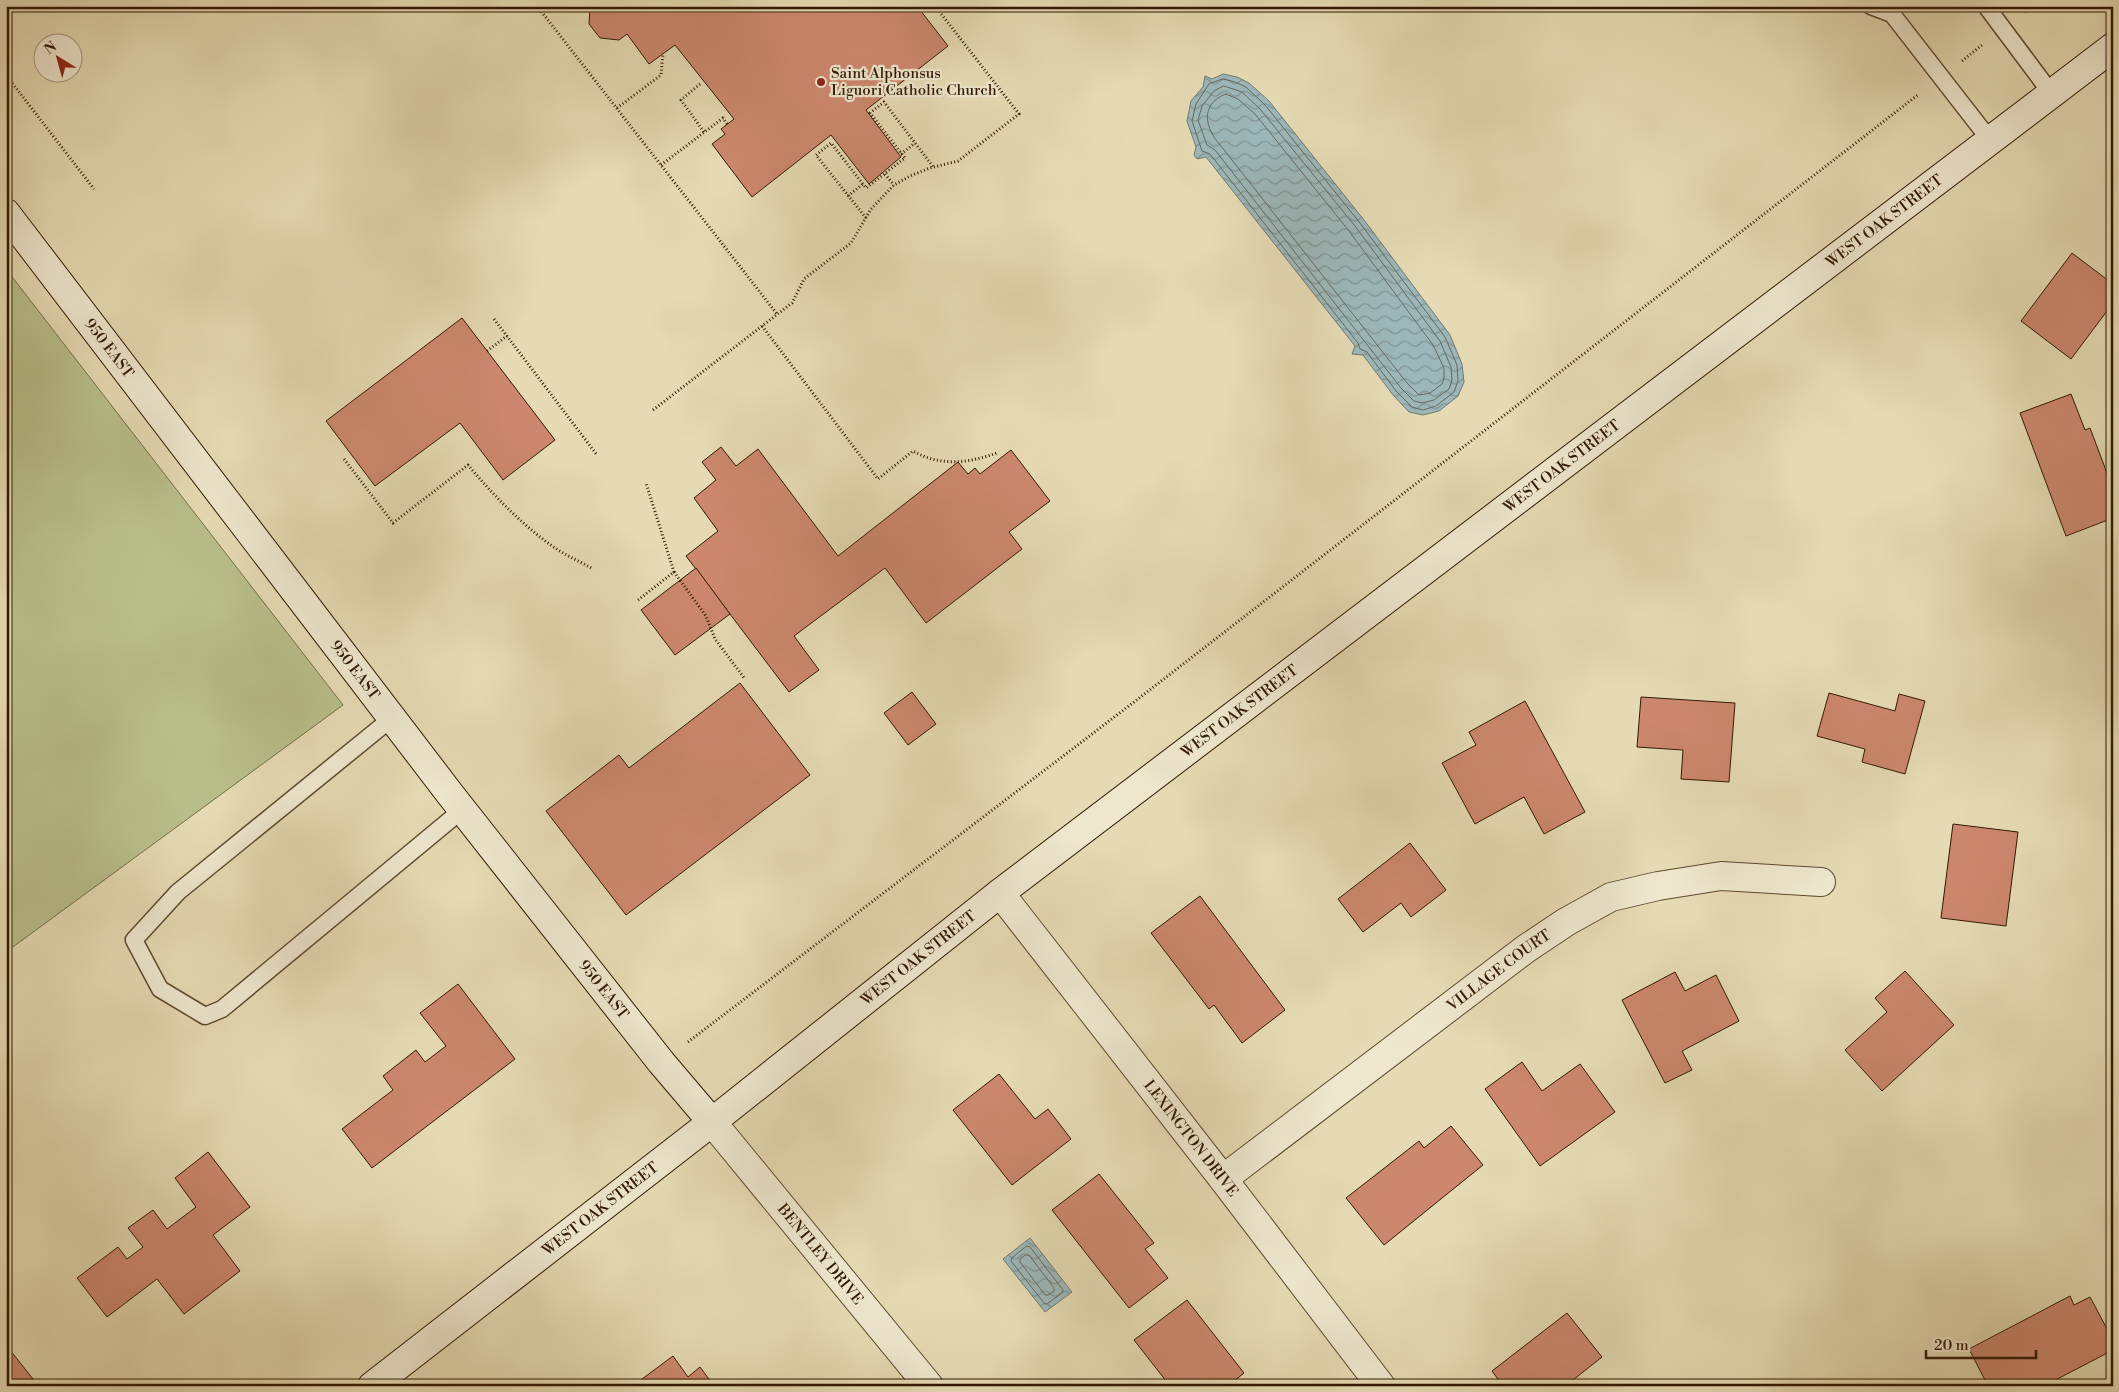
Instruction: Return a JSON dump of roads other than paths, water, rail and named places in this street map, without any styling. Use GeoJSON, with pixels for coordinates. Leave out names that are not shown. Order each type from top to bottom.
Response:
{"type":"FeatureCollection","features":[{"type":"Feature","properties":{"kind":"street","name":"WEST OAK STREET"},"geometry":{"type":"LineString","coordinates":[[372,1386],[712,1122],[1000,893],[2113,47]]}},
{"type":"Feature","properties":{"kind":"street","name":"950 EAST"},"geometry":{"type":"LineString","coordinates":[[6,213],[462,810],[661,1062],[712,1122]]}},
{"type":"Feature","properties":{"kind":"street","name":"VILLAGE COURT"},"geometry":{"type":"LineString","coordinates":[[1223,1179],[1526,948],[1566,922],[1611,897],[1658,886],[1721,876],[1821,882]]}},
{"type":"Feature","properties":{"kind":"street","name":"LEXINGTON DRIVE"},"geometry":{"type":"LineString","coordinates":[[1000,893],[1223,1179],[1381,1386]]}},
{"type":"Feature","properties":{"kind":"street","name":"BENTLEY DRIVE"},"geometry":{"type":"LineString","coordinates":[[712,1122],[929,1386]]}},
{"type":"Feature","properties":{"kind":"lane"},"geometry":{"type":"LineString","coordinates":[[1871,6],[1897,10],[1941,77],[1990,140]]}},
{"type":"Feature","properties":{"kind":"lane"},"geometry":{"type":"LineString","coordinates":[[1986,6],[2051,93]]}},
{"type":"Feature","properties":{"kind":"lane"},"geometry":{"type":"LineString","coordinates":[[392,718],[178,892],[134,940],[160,989],[204,1016],[222,1009],[462,810]]}},
{"type":"Feature","properties":{"kind":"water"},"geometry":{"type":"Polygon","coordinates":[[[1223,74],[1237,77],[1249,83],[1269,101],[1364,220],[1450,335],[1462,364],[1464,382],[1458,396],[1439,411],[1423,415],[1409,412],[1393,395],[1363,355],[1352,354],[1355,346],[1206,157],[1197,159],[1194,155],[1196,147],[1187,121],[1191,101],[1203,87],[1205,76],[1212,79],[1223,74]]]}},
{"type":"Feature","properties":{"kind":"water"},"geometry":{"type":"Polygon","coordinates":[[[1030,1238],[1072,1292],[1045,1312],[1003,1259],[1030,1238]]]}},
{"type":"Feature","properties":{"kind":"place","name":"Saint Alphonsus Liguori Catholic Church"},"geometry":{"type":"Point","coordinates":[821,82]}}]}
